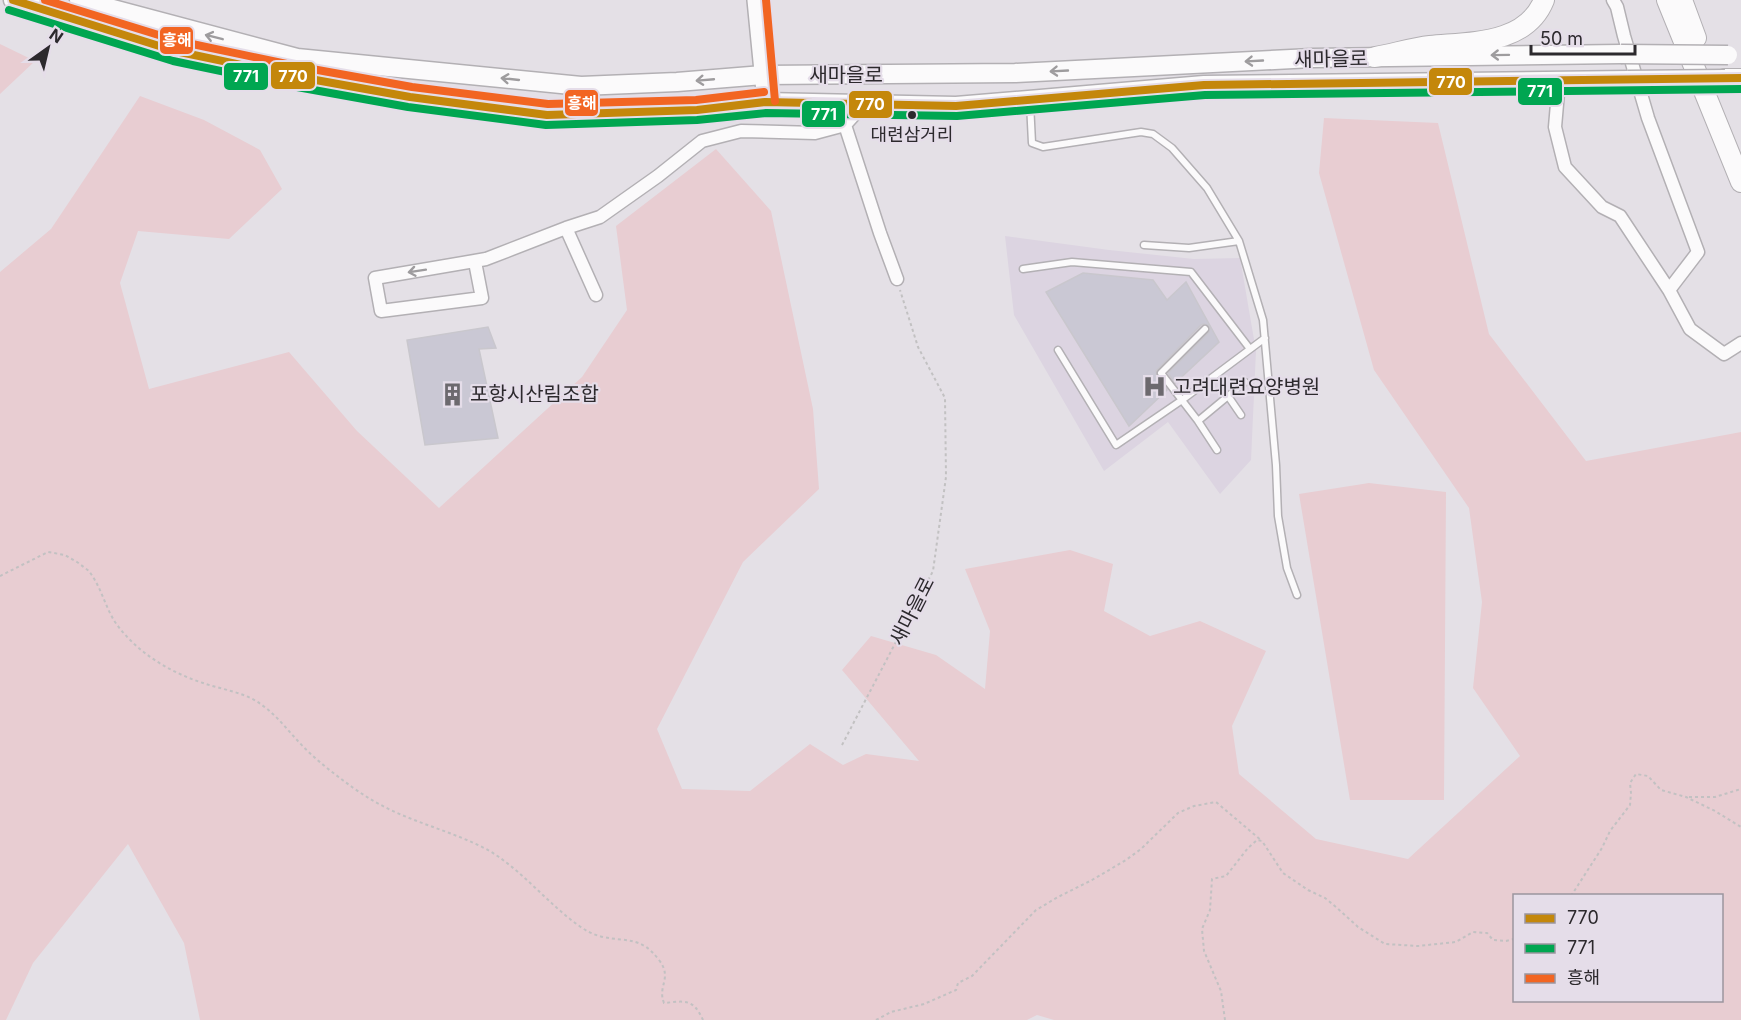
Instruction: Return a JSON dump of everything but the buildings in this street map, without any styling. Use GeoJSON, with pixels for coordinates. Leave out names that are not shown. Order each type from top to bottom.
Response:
{"type":"FeatureCollection","features":[{"type":"Feature","properties":{"kind":"highway"},"geometry":{"type":"LineString","coordinates":[[1375,57],[1428,46],[1493,40],[1521,28],[1540,10],[1544,0]]}},
{"type":"Feature","properties":{"kind":"highway"},"geometry":{"type":"LineString","coordinates":[[1667,0],[1741,182]]}},
{"type":"Feature","properties":{"kind":"highway"},"geometry":{"type":"LineString","coordinates":[[1682,0],[1741,161]]}},
{"type":"Feature","properties":{"kind":"main road","name":"새마을로"},"geometry":{"type":"LineString","coordinates":[[13,0],[175,51],[410,97],[547,115],[697,110],[765,102],[956,106],[1203,84],[1736,79]]}},
{"type":"Feature","properties":{"kind":"main road","name":"새마을로"},"geometry":{"type":"LineString","coordinates":[[80,0],[297,58],[581,86],[763,75],[1015,73],[1312,58],[1621,54],[1735,55]]}},
{"type":"Feature","properties":{"kind":"street"},"geometry":{"type":"LineString","coordinates":[[755,0],[765,102]]}},
{"type":"Feature","properties":{"kind":"street"},"geometry":{"type":"LineString","coordinates":[[1613,0],[1617,7],[1648,118],[1698,252],[1669,290]]}},
{"type":"Feature","properties":{"kind":"street"},"geometry":{"type":"LineString","coordinates":[[1559,81],[1555,127],[1565,167],[1602,207],[1620,216],[1669,290],[1690,329],[1724,354],[1741,343]]}},
{"type":"Feature","properties":{"kind":"street"},"geometry":{"type":"LineString","coordinates":[[475,262],[482,298],[381,311],[375,278],[475,262],[600,217],[702,141],[741,131],[815,133],[845,125],[864,104]]}},
{"type":"Feature","properties":{"kind":"street"},"geometry":{"type":"LineString","coordinates":[[845,125],[897,279]]}},
{"type":"Feature","properties":{"kind":"street"},"geometry":{"type":"LineString","coordinates":[[566,228],[596,296]]}},
{"type":"Feature","properties":{"kind":"lane"},"geometry":{"type":"LineString","coordinates":[[1030,100],[1032,143],[1043,147],[1141,132],[1153,134],[1172,148],[1207,188],[1239,241],[1263,320],[1276,465],[1278,516],[1287,568],[1297,595]]}},
{"type":"Feature","properties":{"kind":"lane"},"geometry":{"type":"LineString","coordinates":[[1144,245],[1189,248],[1239,241]]}},
{"type":"Feature","properties":{"kind":"lane"},"geometry":{"type":"LineString","coordinates":[[1023,269],[1072,262],[1191,272],[1250,349]]}},
{"type":"Feature","properties":{"kind":"lane"},"geometry":{"type":"LineString","coordinates":[[1205,329],[1161,373],[1217,450]]}},
{"type":"Feature","properties":{"kind":"lane"},"geometry":{"type":"LineString","coordinates":[[1058,350],[1116,446],[1265,338]]}},
{"type":"Feature","properties":{"kind":"lane"},"geometry":{"type":"LineString","coordinates":[[1198,421],[1245,382]]}},
{"type":"Feature","properties":{"kind":"lane"},"geometry":{"type":"LineString","coordinates":[[1228,396],[1241,415]]}},
{"type":"Feature","properties":{"kind":"path","name":"새마을로"},"geometry":{"type":"LineString","coordinates":[[842,745],[933,571],[946,477],[945,398],[918,347],[897,279]]}},
{"type":"Feature","properties":{"kind":"path"},"geometry":{"type":"LineString","coordinates":[[0,576],[48,552],[65,555],[77,562],[93,577],[114,621],[138,647],[154,660],[196,681],[255,700],[272,713],[308,751],[370,800],[489,851],[590,933],[606,938],[626,939],[643,945],[664,967],[666,978],[661,995],[664,1003],[686,1000],[695,1006],[703,1020]]}},
{"type":"Feature","properties":{"kind":"path"},"geometry":{"type":"LineString","coordinates":[[1571,894],[1602,848],[1610,831],[1630,805],[1630,783],[1636,774],[1648,776],[1661,790],[1686,797],[1741,827]]}},
{"type":"Feature","properties":{"kind":"path"},"geometry":{"type":"LineString","coordinates":[[1686,797],[1714,797],[1741,789]]}},
{"type":"Feature","properties":{"kind":"path"},"geometry":{"type":"LineString","coordinates":[[876,1020],[891,1012],[924,1004],[956,990],[958,983],[972,976],[1036,910],[1126,860],[1178,813],[1187,808],[1216,802],[1262,841],[1283,873],[1308,890],[1325,898],[1358,927],[1384,944],[1418,945],[1456,942],[1473,932],[1487,933],[1493,940],[1513,939]]}},
{"type":"Feature","properties":{"kind":"path"},"geometry":{"type":"LineString","coordinates":[[1226,1020],[1221,991],[1204,951],[1202,928],[1210,909],[1212,879],[1226,876],[1248,848],[1257,840],[1262,841]]}},
{"type":"Feature","properties":{"kind":"shaded area"},"geometry":{"type":"Polygon","coordinates":[[[0,44],[35,61],[0,94],[0,44]]]}},
{"type":"Feature","properties":{"kind":"shaded area"},"geometry":{"type":"Polygon","coordinates":[[[140,96],[204,120],[260,150],[282,189],[229,239],[138,231],[120,283],[149,389],[289,352],[357,431],[439,508],[582,377],[627,310],[616,226],[716,149],[771,211],[813,409],[819,489],[743,562],[657,729],[682,789],[750,791],[810,744],[843,765],[866,754],[919,761],[842,670],[871,636],[936,655],[985,689],[990,631],[965,569],[1070,550],[1113,564],[1104,611],[1150,636],[1200,621],[1266,651],[1232,726],[1239,774],[1316,839],[1408,859],[1520,756],[1473,688],[1482,602],[1469,508],[1374,370],[1319,173],[1324,118],[1438,123],[1489,334],[1586,461],[1741,432],[1741,1020],[1054,1020],[1037,1015],[1027,1020],[200,1020],[184,943],[128,844],[33,963],[6,1020],[0,1020],[0,272],[51,229],[140,96]]]}},
{"type":"Feature","properties":{"kind":"shaded area","name":"고려대련요양병원"},"geometry":{"type":"Polygon","coordinates":[[[1005,236],[1194,259],[1240,258],[1256,351],[1251,460],[1220,494],[1168,422],[1104,471],[1014,315],[1005,236]]]}},
{"type":"Feature","properties":{"kind":"shaded area"},"geometry":{"type":"Polygon","coordinates":[[[1369,483],[1446,492],[1444,800],[1350,800],[1299,494],[1369,483]]]}},
{"type":"Feature","properties":{"kind":"transit line","name":"770"},"geometry":{"type":"LineString","coordinates":[[13,0],[175,51],[410,97],[547,115],[697,110],[765,102],[956,106],[1204,85],[1741,78]]}},
{"type":"Feature","properties":{"kind":"transit line","name":"흥해"},"geometry":{"type":"LineString","coordinates":[[45,0],[178,41],[412,87],[548,104],[696,100],[764,92]]}},
{"type":"Feature","properties":{"kind":"transit line","name":"흥해"},"geometry":{"type":"LineString","coordinates":[[766,0],[775,101]]}},
{"type":"Feature","properties":{"kind":"transit line","name":"771"},"geometry":{"type":"LineString","coordinates":[[9,10],[173,61],[408,107],[546,125],[697,120],[766,113],[957,116],[1205,95],[1741,89]]}},
{"type":"Feature","properties":{"kind":"place","name":"대련삼거리"},"geometry":{"type":"Point","coordinates":[912,115]}},
{"type":"Feature","properties":{"kind":"place","name":"고려대련요양병원"},"geometry":{"type":"Point","coordinates":[1155,387]}},
{"type":"Feature","properties":{"kind":"place","name":"포항시산림조합"},"geometry":{"type":"Point","coordinates":[452,394]}}]}
